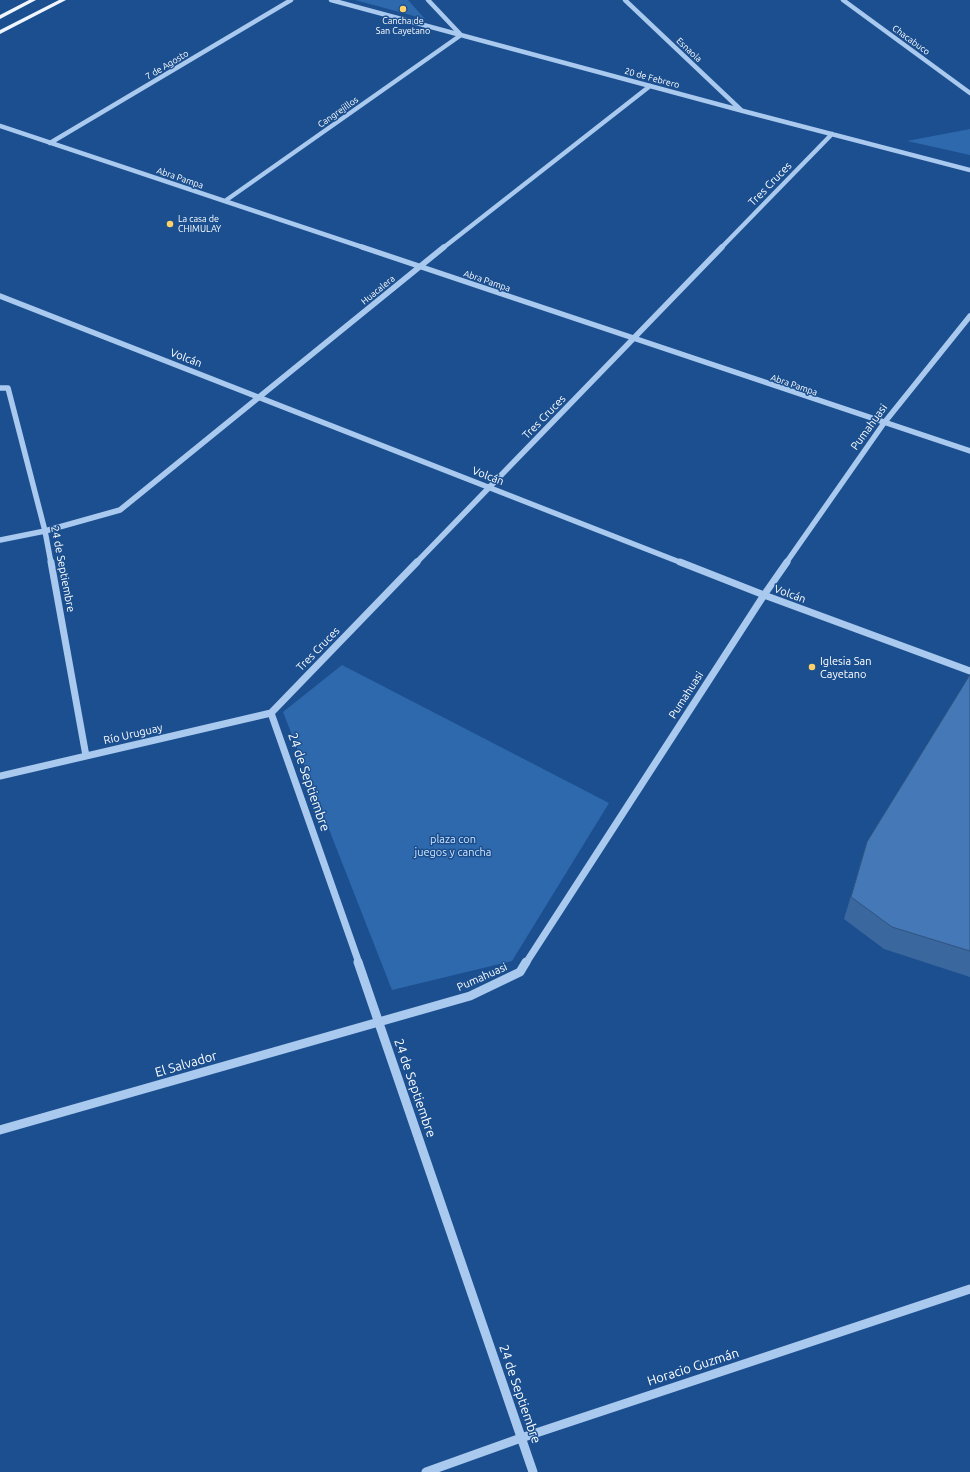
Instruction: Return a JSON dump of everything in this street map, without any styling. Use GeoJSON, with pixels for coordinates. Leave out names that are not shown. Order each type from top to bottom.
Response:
{"type":"FeatureCollection","features":[{"type":"Feature","properties":{"kind":"main road"},"geometry":{"type":"LineString","coordinates":[[0,17],[33,0]]}},
{"type":"Feature","properties":{"kind":"main road"},"geometry":{"type":"LineString","coordinates":[[0,32],[63,0]]}},
{"type":"Feature","properties":{"kind":"street","name":"7 de Agosto"},"geometry":{"type":"LineString","coordinates":[[50,143],[291,0]]}},
{"type":"Feature","properties":{"kind":"street","name":"20 de Febrero"},"geometry":{"type":"LineString","coordinates":[[331,0],[742,112],[970,170]]}},
{"type":"Feature","properties":{"kind":"street"},"geometry":{"type":"LineString","coordinates":[[428,0],[461,35]]}},
{"type":"Feature","properties":{"kind":"street","name":"Esnaola"},"geometry":{"type":"LineString","coordinates":[[625,0],[742,112]]}},
{"type":"Feature","properties":{"kind":"street","name":"Chacabuco"},"geometry":{"type":"LineString","coordinates":[[844,0],[970,93]]}},
{"type":"Feature","properties":{"kind":"street","name":"Cangrejillos"},"geometry":{"type":"LineString","coordinates":[[224,202],[461,35]]}},
{"type":"Feature","properties":{"kind":"street","name":"Huacalera"},"geometry":{"type":"LineString","coordinates":[[45,531],[120,510],[419,267],[650,86]]}},
{"type":"Feature","properties":{"kind":"street","name":"Abra Pampa"},"geometry":{"type":"LineString","coordinates":[[0,126],[884,424],[970,451]]}},
{"type":"Feature","properties":{"kind":"street","name":"Tres Cruces"},"geometry":{"type":"LineString","coordinates":[[271,713],[832,134]]}},
{"type":"Feature","properties":{"kind":"street","name":"Volcán"},"geometry":{"type":"LineString","coordinates":[[0,296],[764,595],[970,671]]}},
{"type":"Feature","properties":{"kind":"street","name":"Pumahuasi"},"geometry":{"type":"LineString","coordinates":[[379,1022],[470,996],[520,972],[764,595],[884,424],[970,316]]}},
{"type":"Feature","properties":{"kind":"street","name":"24 de Septiembre"},"geometry":{"type":"LineString","coordinates":[[0,388],[8,388],[45,531],[86,756]]}},
{"type":"Feature","properties":{"kind":"street"},"geometry":{"type":"LineString","coordinates":[[0,540],[45,531]]}},
{"type":"Feature","properties":{"kind":"street","name":"24 de Septiembre"},"geometry":{"type":"LineString","coordinates":[[271,713],[379,1022],[533,1472]]}},
{"type":"Feature","properties":{"kind":"street","name":"Río Uruguay"},"geometry":{"type":"LineString","coordinates":[[0,776],[271,713]]}},
{"type":"Feature","properties":{"kind":"street","name":"El Salvador"},"geometry":{"type":"LineString","coordinates":[[0,1130],[379,1022]]}},
{"type":"Feature","properties":{"kind":"street","name":"Horacio Guzmán"},"geometry":{"type":"LineString","coordinates":[[426,1472],[521,1438],[970,1289]]}},
{"type":"Feature","properties":{"kind":"green space","name":"Cancha de San Cayetano"},"geometry":{"type":"Polygon","coordinates":[[[355,0],[408,0],[425,19],[355,0]]]}},
{"type":"Feature","properties":{"kind":"green space"},"geometry":{"type":"Polygon","coordinates":[[[970,129],[970,155],[907,141],[970,129]]]}},
{"type":"Feature","properties":{"kind":"green space","name":"plaza con juegos y cancha"},"geometry":{"type":"Polygon","coordinates":[[[342,665],[609,803],[512,961],[392,990],[283,712],[342,665]]]}},
{"type":"Feature","properties":{"kind":"building"},"geometry":{"type":"Polygon","coordinates":[[[970,675],[970,951],[892,927],[851,897],[867,842],[970,675]]]}},
{"type":"Feature","properties":{"kind":"place","name":"Cancha de San Cayetano"},"geometry":{"type":"Point","coordinates":[403,9]}},
{"type":"Feature","properties":{"kind":"place","name":"La casa de CHIMULAY"},"geometry":{"type":"Point","coordinates":[170,224]}},
{"type":"Feature","properties":{"kind":"place","name":"Iglesia San Cayetano"},"geometry":{"type":"Point","coordinates":[812,667]}}]}
